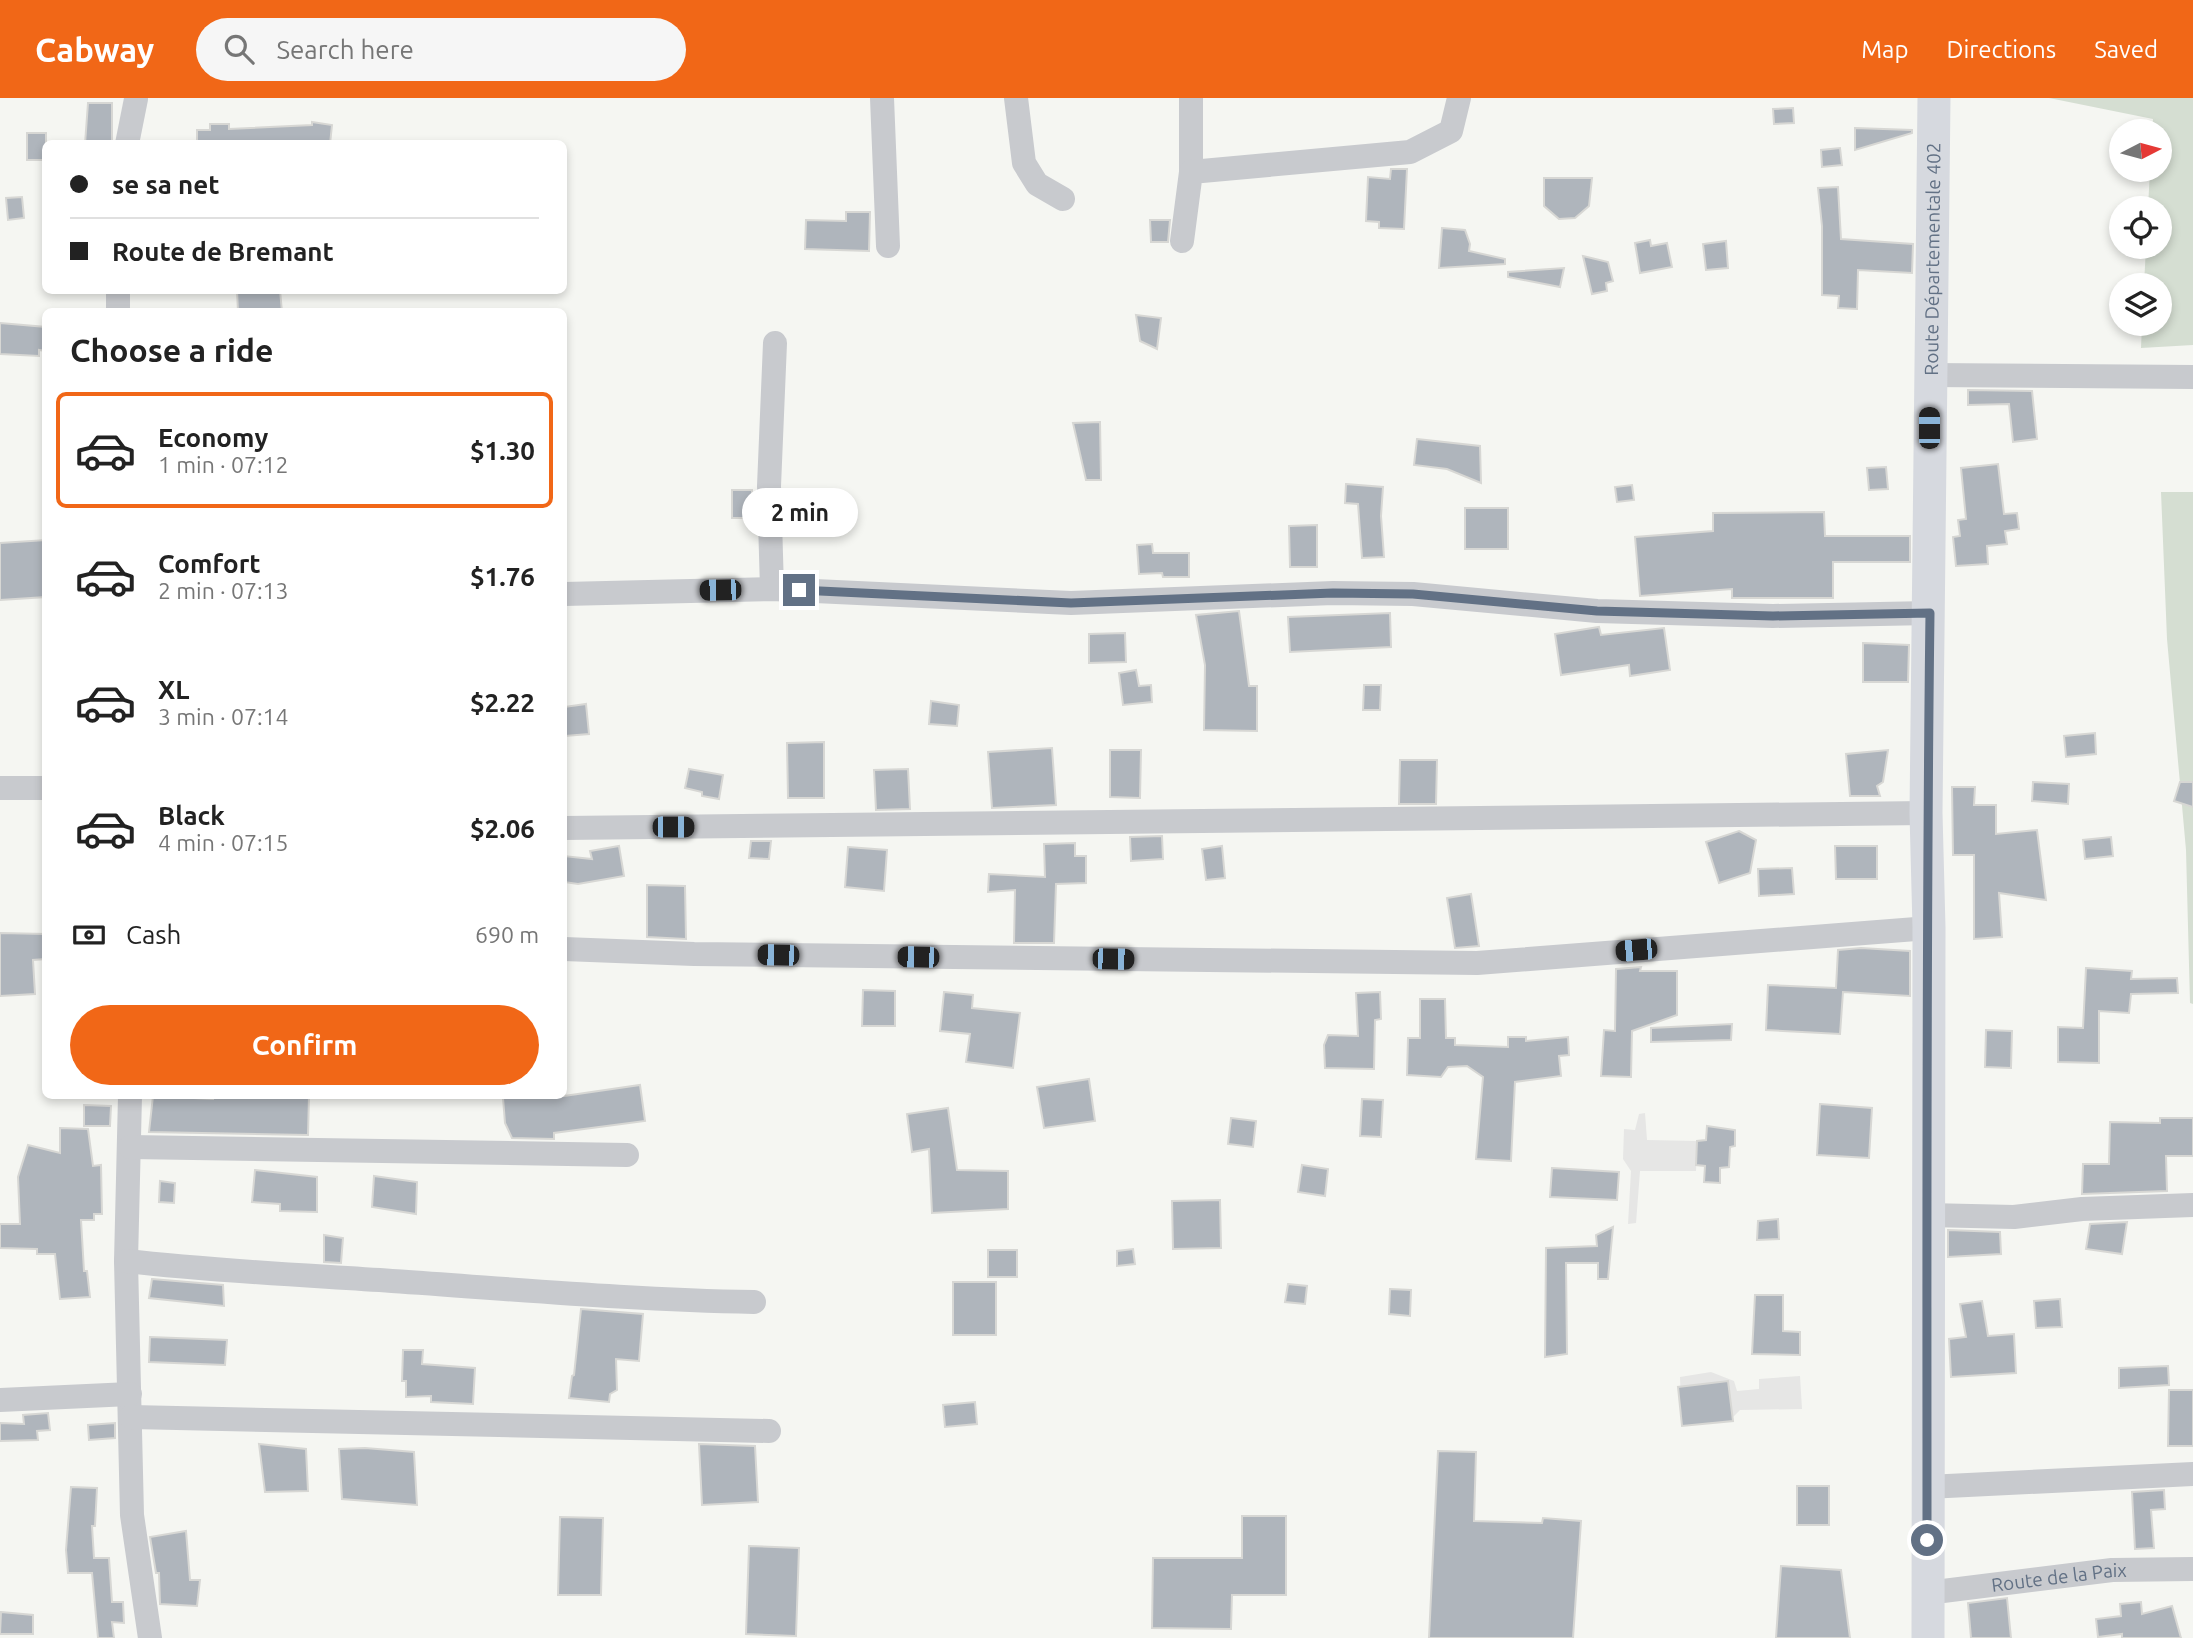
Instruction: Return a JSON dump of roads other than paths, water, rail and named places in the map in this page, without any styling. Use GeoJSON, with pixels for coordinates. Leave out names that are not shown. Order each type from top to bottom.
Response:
{"type":"FeatureCollection","features":[{"type":"Feature","properties":{"kind":"main road","name":"Route Départementale 402"},"geometry":{"type":"LineString","coordinates":[[1928,1638],[1929,928],[1926,813],[1934,98]]}},
{"type":"Feature","properties":{"kind":"street"},"geometry":{"type":"LineString","coordinates":[[128,140],[135,98],[146,98]]}},
{"type":"Feature","properties":{"kind":"street"},"geometry":{"type":"LineString","coordinates":[[882,98],[888,246]]}},
{"type":"Feature","properties":{"kind":"street"},"geometry":{"type":"LineString","coordinates":[[1016,98],[1024,163],[1037,184],[1063,199]]}},
{"type":"Feature","properties":{"kind":"street"},"geometry":{"type":"LineString","coordinates":[[1182,241],[1191,172],[1191,98]]}},
{"type":"Feature","properties":{"kind":"street"},"geometry":{"type":"LineString","coordinates":[[1191,172],[1410,152],[1451,131],[1459,98]]}},
{"type":"Feature","properties":{"kind":"street"},"geometry":{"type":"LineString","coordinates":[[772,589],[769,486],[775,343]]}},
{"type":"Feature","properties":{"kind":"street"},"geometry":{"type":"LineString","coordinates":[[1929,375],[2193,377]]}},
{"type":"Feature","properties":{"kind":"street"},"geometry":{"type":"LineString","coordinates":[[567,594],[772,589],[1071,603],[1333,593],[1413,594],[1597,611],[1773,616],[1930,613]]}},
{"type":"Feature","properties":{"kind":"street"},"geometry":{"type":"LineString","coordinates":[[0,788],[42,788]]}},
{"type":"Feature","properties":{"kind":"street"},"geometry":{"type":"LineString","coordinates":[[567,828],[1926,813]]}},
{"type":"Feature","properties":{"kind":"street"},"geometry":{"type":"LineString","coordinates":[[567,949],[694,954],[1477,963],[1929,928]]}},
{"type":"Feature","properties":{"kind":"street"},"geometry":{"type":"LineString","coordinates":[[130,1099],[127,1261],[132,1516],[150,1638]]}},
{"type":"Feature","properties":{"kind":"street"},"geometry":{"type":"LineString","coordinates":[[130,1147],[627,1155]]}},
{"type":"Feature","properties":{"kind":"street"},"geometry":{"type":"LineString","coordinates":[[1928,1216],[2014,1217],[2082,1209],[2193,1205]]}},
{"type":"Feature","properties":{"kind":"street"},"geometry":{"type":"LineString","coordinates":[[127,1261],[218,1272],[393,1281],[669,1301],[754,1302]]}},
{"type":"Feature","properties":{"kind":"street"},"geometry":{"type":"LineString","coordinates":[[0,1400],[769,1431]]}},
{"type":"Feature","properties":{"kind":"street"},"geometry":{"type":"LineString","coordinates":[[1927,1487],[2193,1474]]}},
{"type":"Feature","properties":{"kind":"street","name":"Route de la Paix"},"geometry":{"type":"LineString","coordinates":[[1927,1593],[2112,1570],[2193,1569]]}}]}
